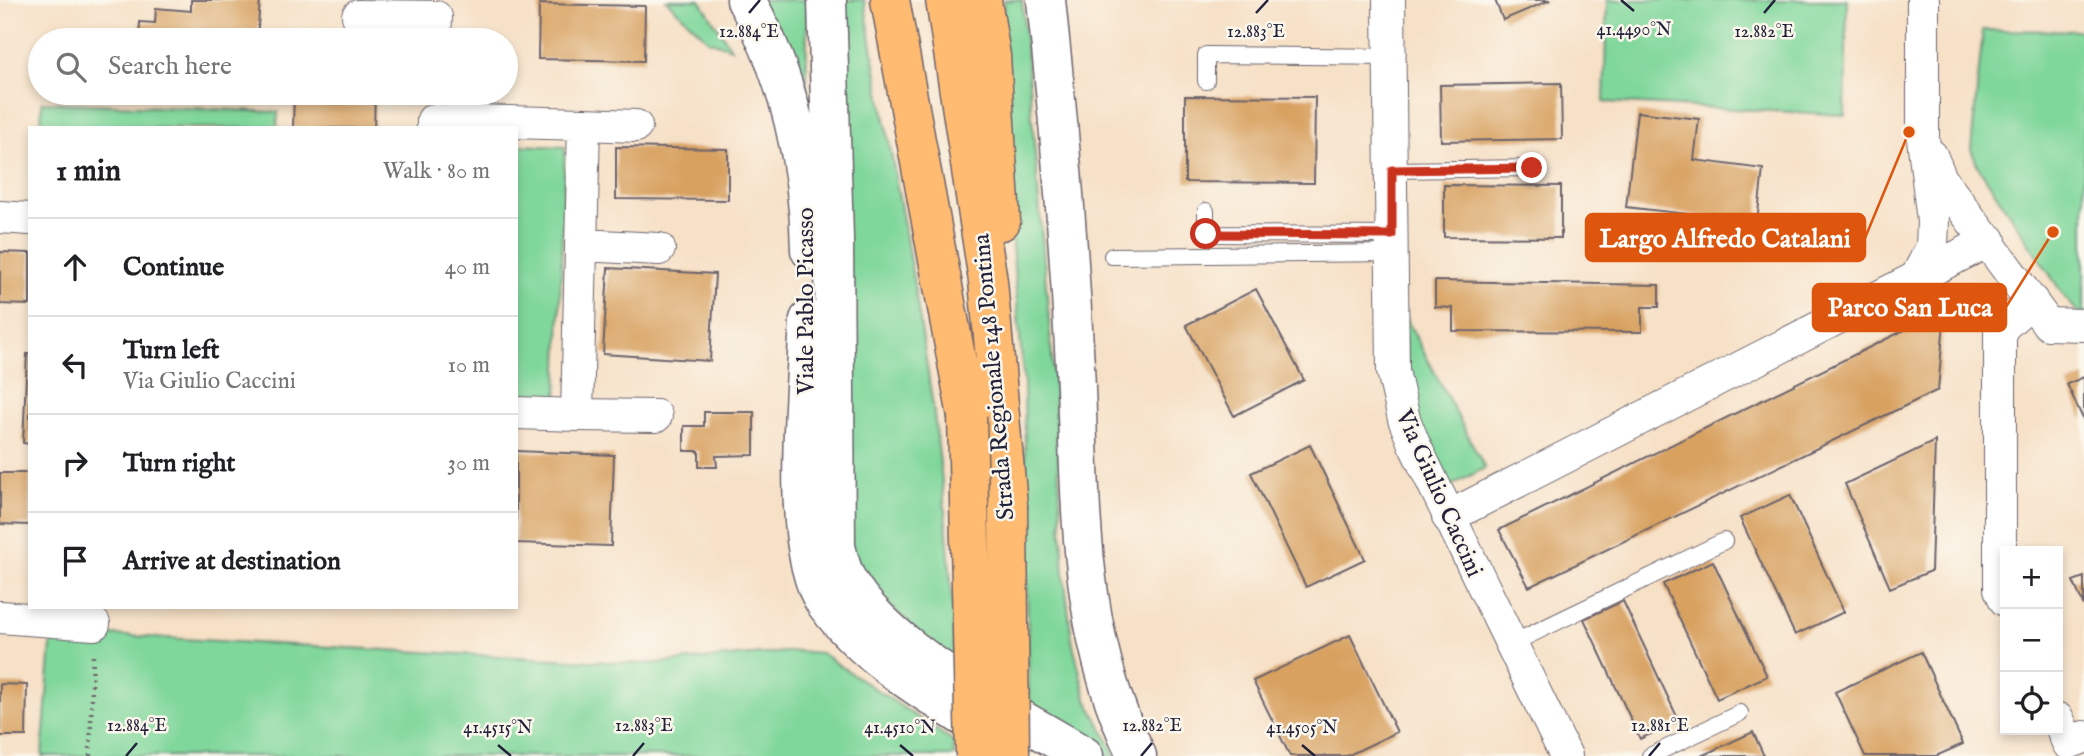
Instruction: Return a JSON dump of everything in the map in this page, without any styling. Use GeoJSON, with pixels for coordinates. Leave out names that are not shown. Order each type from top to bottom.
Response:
{"type":"FeatureCollection","features":[{"type":"Feature","properties":{"kind":"main road"},"geometry":{"type":"LineString","coordinates":[[890,0],[967,416]]}},
{"type":"Feature","properties":{"kind":"main road","name":"Strada Regionale 148 Pontina"},"geometry":{"type":"LineString","coordinates":[[928,0],[967,416],[975,756]]}},
{"type":"Feature","properties":{"kind":"main road","name":"Strada Regionale 148 Pontina"},"geometry":{"type":"LineString","coordinates":[[945,0],[988,281],[1008,505],[1010,756]]}},
{"type":"Feature","properties":{"kind":"main road"},"geometry":{"type":"LineString","coordinates":[[982,0],[991,56],[1011,375],[1008,505]]}},
{"type":"Feature","properties":{"kind":"main road"},"geometry":{"type":"LineString","coordinates":[[991,56],[1001,0]]}},
{"type":"Feature","properties":{"kind":"street","name":"Viale Pablo Picasso"},"geometry":{"type":"LineString","coordinates":[[746,0],[777,69],[798,139],[810,228],[810,308],[802,483],[809,571],[824,603],[873,654],[1025,756]]}},
{"type":"Feature","properties":{"kind":"street"},"geometry":{"type":"LineString","coordinates":[[827,0],[834,239],[836,535],[845,576],[884,625],[925,659],[1084,756]]}},
{"type":"Feature","properties":{"kind":"street"},"geometry":{"type":"LineString","coordinates":[[1046,0],[1075,363],[1089,601],[1103,674],[1120,722],[1137,756]]}},
{"type":"Feature","properties":{"kind":"street","name":"Via Giulio Caccini"},"geometry":{"type":"LineString","coordinates":[[1389,0],[1393,371],[1398,396],[1414,444],[1448,517],[1566,756]]}},
{"type":"Feature","properties":{"kind":"street"},"geometry":{"type":"LineString","coordinates":[[1916,278],[1932,247],[1933,221],[1923,138],[1923,0]]}},
{"type":"Feature","properties":{"kind":"street"},"geometry":{"type":"LineString","coordinates":[[358,16],[436,17],[436,28]]}},
{"type":"Feature","properties":{"kind":"street"},"geometry":{"type":"LineString","coordinates":[[433,114],[636,126]]}},
{"type":"Feature","properties":{"kind":"street"},"geometry":{"type":"LineString","coordinates":[[577,415],[584,124]]}},
{"type":"Feature","properties":{"kind":"street"},"geometry":{"type":"LineString","coordinates":[[1923,138],[1941,179],[1990,240],[2048,324],[2084,325]]}},
{"type":"Feature","properties":{"kind":"street"},"geometry":{"type":"LineString","coordinates":[[0,217],[28,219]]}},
{"type":"Feature","properties":{"kind":"street"},"geometry":{"type":"LineString","coordinates":[[1448,517],[1990,240]]}},
{"type":"Feature","properties":{"kind":"street"},"geometry":{"type":"LineString","coordinates":[[581,245],[659,249]]}},
{"type":"Feature","properties":{"kind":"street"},"geometry":{"type":"LineString","coordinates":[[2000,546],[2000,330],[2032,301]]}},
{"type":"Feature","properties":{"kind":"street"},"geometry":{"type":"LineString","coordinates":[[518,413],[656,416]]}},
{"type":"Feature","properties":{"kind":"street"},"geometry":{"type":"LineString","coordinates":[[0,617],[93,624]]}},
{"type":"Feature","properties":{"kind":"street"},"geometry":{"type":"LineString","coordinates":[[2063,731],[2068,743],[2084,737]]}},
{"type":"Feature","properties":{"kind":"lane"},"geometry":{"type":"LineString","coordinates":[[1206,81],[1206,55],[1390,57]]}},
{"type":"Feature","properties":{"kind":"lane"},"geometry":{"type":"LineString","coordinates":[[1392,170],[1532,168]]}},
{"type":"Feature","properties":{"kind":"lane"},"geometry":{"type":"LineString","coordinates":[[1206,211],[1206,234],[1392,244]]}},
{"type":"Feature","properties":{"kind":"lane"},"geometry":{"type":"LineString","coordinates":[[1112,256],[1392,244]]}},
{"type":"Feature","properties":{"kind":"lane"},"geometry":{"type":"LineString","coordinates":[[1511,644],[1724,541]]}},
{"type":"Feature","properties":{"kind":"lane"},"geometry":{"type":"LineString","coordinates":[[1650,756],[1740,713]]}},
{"type":"Feature","properties":{"kind":"path"},"geometry":{"type":"LineString","coordinates":[[90,756],[93,624]]}},
{"type":"Feature","properties":{"kind":"green space"},"geometry":{"type":"Polygon","coordinates":[[[666,0],[700,0],[731,48],[708,40],[666,0]]]}},
{"type":"Feature","properties":{"kind":"green space"},"geometry":{"type":"Polygon","coordinates":[[[748,0],[807,0],[806,146],[748,0]]]}},
{"type":"Feature","properties":{"kind":"green space"},"geometry":{"type":"Polygon","coordinates":[[[836,0],[864,0],[908,248],[944,498],[954,666],[851,569],[836,0]]]}},
{"type":"Feature","properties":{"kind":"green space"},"geometry":{"type":"Polygon","coordinates":[[[1005,0],[1022,0],[1055,392],[1064,575],[1072,640],[1086,698],[1116,756],[1097,756],[1035,713],[1029,698],[1024,384],[995,47],[1005,0]]]}},
{"type":"Feature","properties":{"kind":"green space"},"geometry":{"type":"Polygon","coordinates":[[[1607,0],[1847,0],[1845,115],[1604,102],[1607,0]]]}},
{"type":"Feature","properties":{"kind":"green space"},"geometry":{"type":"Polygon","coordinates":[[[1983,30],[2084,31],[2084,314],[2078,312],[2066,299],[1977,165],[1971,149],[1983,30]]]}},
{"type":"Feature","properties":{"kind":"green space"},"geometry":{"type":"Polygon","coordinates":[[[42,105],[113,105],[278,112],[277,126],[41,126],[42,105]]]}},
{"type":"Feature","properties":{"kind":"green space"},"geometry":{"type":"Polygon","coordinates":[[[518,145],[565,147],[557,400],[518,399],[518,145]]]}},
{"type":"Feature","properties":{"kind":"green space"},"geometry":{"type":"Polygon","coordinates":[[[1402,311],[1485,468],[1443,490],[1413,427],[1402,311]]]}},
{"type":"Feature","properties":{"kind":"green space"},"geometry":{"type":"Polygon","coordinates":[[[52,632],[645,664],[798,651],[821,653],[953,741],[954,756],[42,756],[52,632]]]}},
{"type":"Feature","properties":{"kind":"building"},"geometry":{"type":"Polygon","coordinates":[[[191,0],[260,0],[258,28],[140,28],[140,22],[155,23],[156,8],[191,11],[191,0]]]}},
{"type":"Feature","properties":{"kind":"building"},"geometry":{"type":"Polygon","coordinates":[[[1495,0],[1550,0],[1503,20],[1495,0]]]}},
{"type":"Feature","properties":{"kind":"building"},"geometry":{"type":"Polygon","coordinates":[[[539,4],[645,6],[644,61],[538,59],[539,4]]]}},
{"type":"Feature","properties":{"kind":"building"},"geometry":{"type":"Polygon","coordinates":[[[1561,83],[1562,139],[1441,141],[1440,85],[1561,83]]]}},
{"type":"Feature","properties":{"kind":"building"},"geometry":{"type":"Polygon","coordinates":[[[1185,96],[1315,97],[1314,183],[1185,182],[1185,96]]]}},
{"type":"Feature","properties":{"kind":"building"},"geometry":{"type":"Polygon","coordinates":[[[294,105],[375,105],[374,126],[293,126],[294,105]]]}},
{"type":"Feature","properties":{"kind":"building"},"geometry":{"type":"Polygon","coordinates":[[[1637,112],[1699,119],[1694,160],[1763,169],[1757,222],[1626,207],[1637,112]]]}},
{"type":"Feature","properties":{"kind":"building"},"geometry":{"type":"Polygon","coordinates":[[[616,147],[728,149],[728,200],[616,199],[616,147]]]}},
{"type":"Feature","properties":{"kind":"building"},"geometry":{"type":"Polygon","coordinates":[[[1444,185],[1561,186],[1561,238],[1444,237],[1444,185]]]}},
{"type":"Feature","properties":{"kind":"building"},"geometry":{"type":"Polygon","coordinates":[[[0,252],[28,253],[28,305],[0,304],[0,252]]]}},
{"type":"Feature","properties":{"kind":"building"},"geometry":{"type":"Polygon","coordinates":[[[608,268],[715,274],[710,361],[603,354],[608,268]]]}},
{"type":"Feature","properties":{"kind":"building"},"geometry":{"type":"Polygon","coordinates":[[[1435,281],[1659,285],[1659,307],[1642,307],[1642,332],[1453,331],[1453,308],[1435,307],[1435,281]]]}},
{"type":"Feature","properties":{"kind":"building"},"geometry":{"type":"Polygon","coordinates":[[[1256,289],[1304,380],[1234,416],[1186,325],[1256,289]]]}},
{"type":"Feature","properties":{"kind":"building"},"geometry":{"type":"Polygon","coordinates":[[[1945,310],[1938,390],[1529,587],[1499,530],[1945,310]]]}},
{"type":"Feature","properties":{"kind":"building"},"geometry":{"type":"Polygon","coordinates":[[[27,354],[28,354],[28,444],[23,443],[27,354]]]}},
{"type":"Feature","properties":{"kind":"building"},"geometry":{"type":"Polygon","coordinates":[[[2084,377],[2084,421],[2067,384],[2084,377]]]}},
{"type":"Feature","properties":{"kind":"building"},"geometry":{"type":"Polygon","coordinates":[[[704,412],[754,412],[754,455],[716,456],[717,467],[699,467],[699,451],[684,451],[684,426],[704,426],[704,412]]]}},
{"type":"Feature","properties":{"kind":"building"},"geometry":{"type":"Polygon","coordinates":[[[1935,441],[1931,571],[1890,588],[1845,484],[1935,441]]]}},
{"type":"Feature","properties":{"kind":"building"},"geometry":{"type":"Polygon","coordinates":[[[1310,445],[1365,559],[1306,587],[1251,473],[1310,445]]]}},
{"type":"Feature","properties":{"kind":"building"},"geometry":{"type":"Polygon","coordinates":[[[518,451],[614,455],[611,546],[518,543],[518,451]]]}},
{"type":"Feature","properties":{"kind":"building"},"geometry":{"type":"Polygon","coordinates":[[[0,473],[28,473],[28,525],[0,524],[0,473]]]}},
{"type":"Feature","properties":{"kind":"building"},"geometry":{"type":"Polygon","coordinates":[[[1790,495],[1844,612],[1795,635],[1740,518],[1790,495]]]}},
{"type":"Feature","properties":{"kind":"building"},"geometry":{"type":"Polygon","coordinates":[[[1713,561],[1767,676],[1717,699],[1663,584],[1713,561]]]}},
{"type":"Feature","properties":{"kind":"building"},"geometry":{"type":"Polygon","coordinates":[[[2084,577],[2084,606],[2073,581],[2084,577]]]}},
{"type":"Feature","properties":{"kind":"building"},"geometry":{"type":"Polygon","coordinates":[[[1623,601],[1679,721],[1640,739],[1584,619],[1623,601]]]}},
{"type":"Feature","properties":{"kind":"building"},"geometry":{"type":"Polygon","coordinates":[[[1350,635],[1397,732],[1347,756],[1290,756],[1253,681],[1350,635]]]}},
{"type":"Feature","properties":{"kind":"building"},"geometry":{"type":"Polygon","coordinates":[[[1921,652],[1963,744],[1936,756],[1865,756],[1835,692],[1921,652]]]}},
{"type":"Feature","properties":{"kind":"building"},"geometry":{"type":"Polygon","coordinates":[[[0,684],[27,685],[26,736],[0,736],[0,684]]]}},
{"type":"Feature","properties":{"kind":"building"},"geometry":{"type":"Polygon","coordinates":[[[1753,732],[1764,756],[1701,756],[1753,732]]]}},
{"type":"Feature","properties":{"kind":"place","name":"Largo Alfredo Catalani"},"geometry":{"type":"Point","coordinates":[1909,132]}},
{"type":"Feature","properties":{"kind":"place","name":"Parco San Luca"},"geometry":{"type":"Point","coordinates":[2053,232]}},
{"type":"Feature","properties":{"kind":"route"},"geometry":{"type":"LineString","coordinates":[[1206,234],[1392,235],[1392,170],[1532,168]]}}]}
